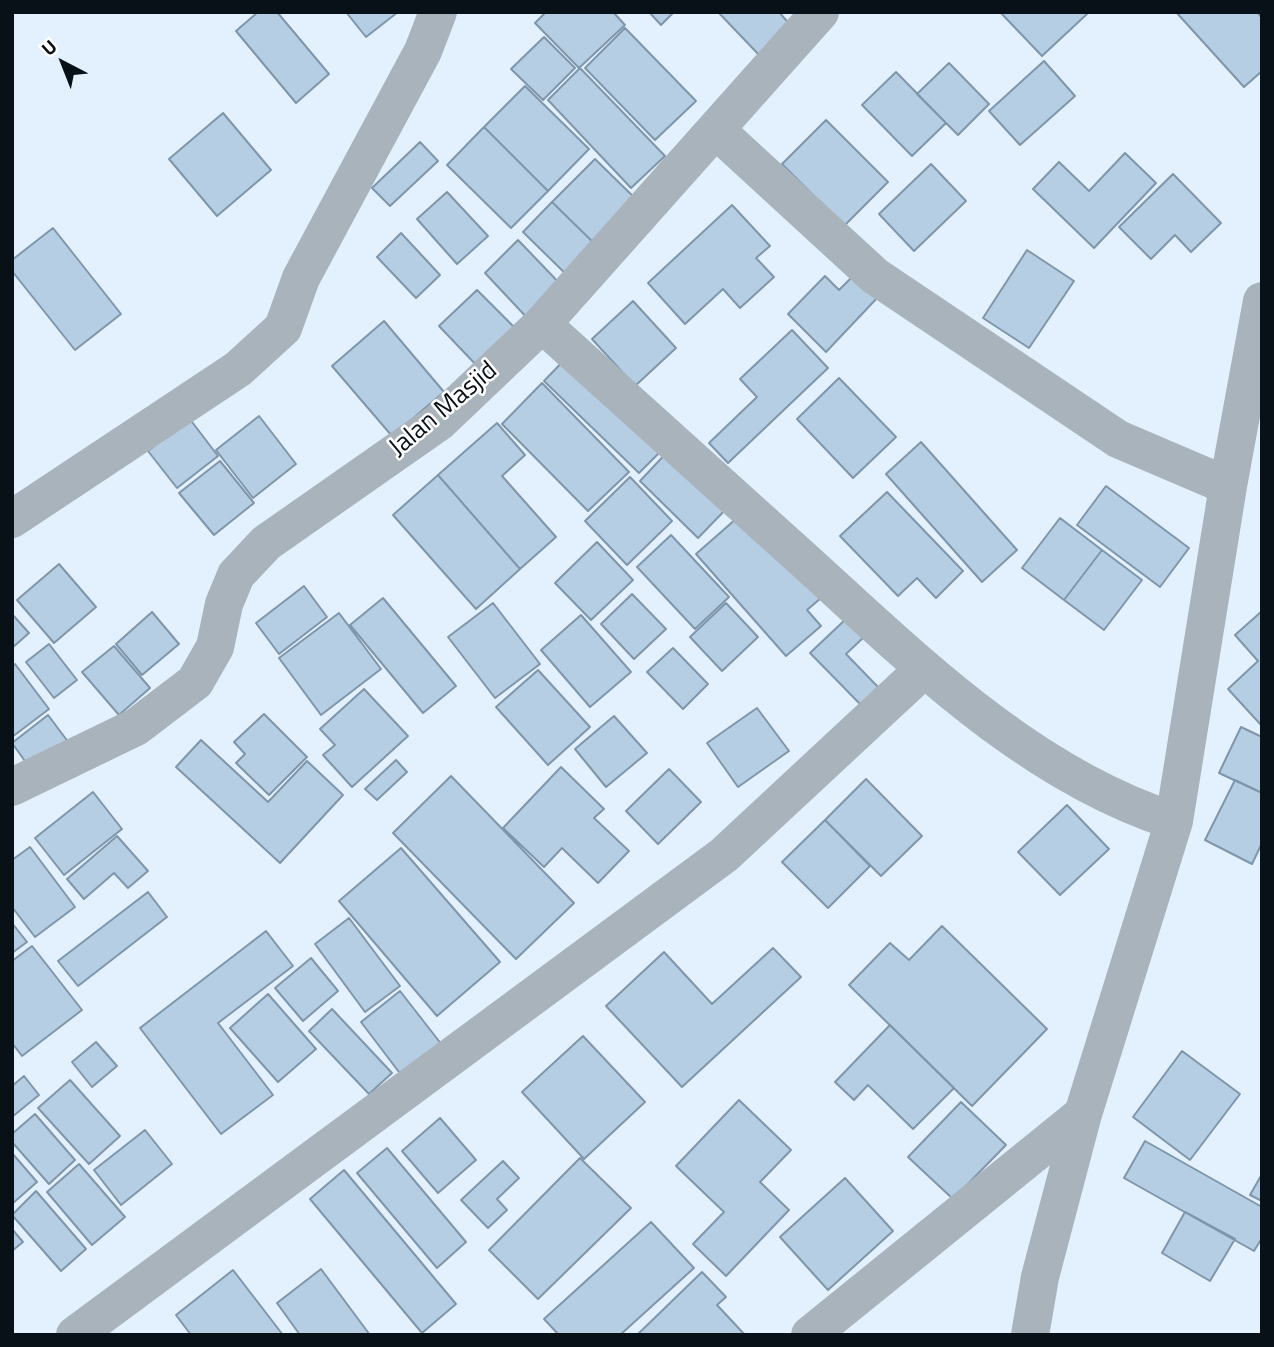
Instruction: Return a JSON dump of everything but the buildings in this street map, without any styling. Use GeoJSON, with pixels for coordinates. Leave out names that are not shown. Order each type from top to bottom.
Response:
{"type":"FeatureCollection","features":[{"type":"Feature","properties":{"kind":"street"},"geometry":{"type":"LineString","coordinates":[[12,519],[238,369],[283,328],[301,278],[423,51],[438,12]]}},
{"type":"Feature","properties":{"kind":"street","name":"Jalan Masjid"},"geometry":{"type":"LineString","coordinates":[[12,787],[136,727],[195,682],[215,647],[224,604],[236,575],[266,543],[439,422],[542,324],[820,12]]}},
{"type":"Feature","properties":{"kind":"street"},"geometry":{"type":"LineString","coordinates":[[716,130],[875,276],[1118,439],[1228,486]]}},
{"type":"Feature","properties":{"kind":"street"},"geometry":{"type":"LineString","coordinates":[[1025,1329],[1083,1114],[1174,821],[1228,486],[1262,301]]}},
{"type":"Feature","properties":{"kind":"street"},"geometry":{"type":"LineString","coordinates":[[542,324],[924,669],[997,725],[1071,774],[1126,806],[1174,821]]}},
{"type":"Feature","properties":{"kind":"street"},"geometry":{"type":"LineString","coordinates":[[75,1335],[724,855],[924,669]]}},
{"type":"Feature","properties":{"kind":"street"},"geometry":{"type":"LineString","coordinates":[[810,1335],[1083,1114]]}}]}
